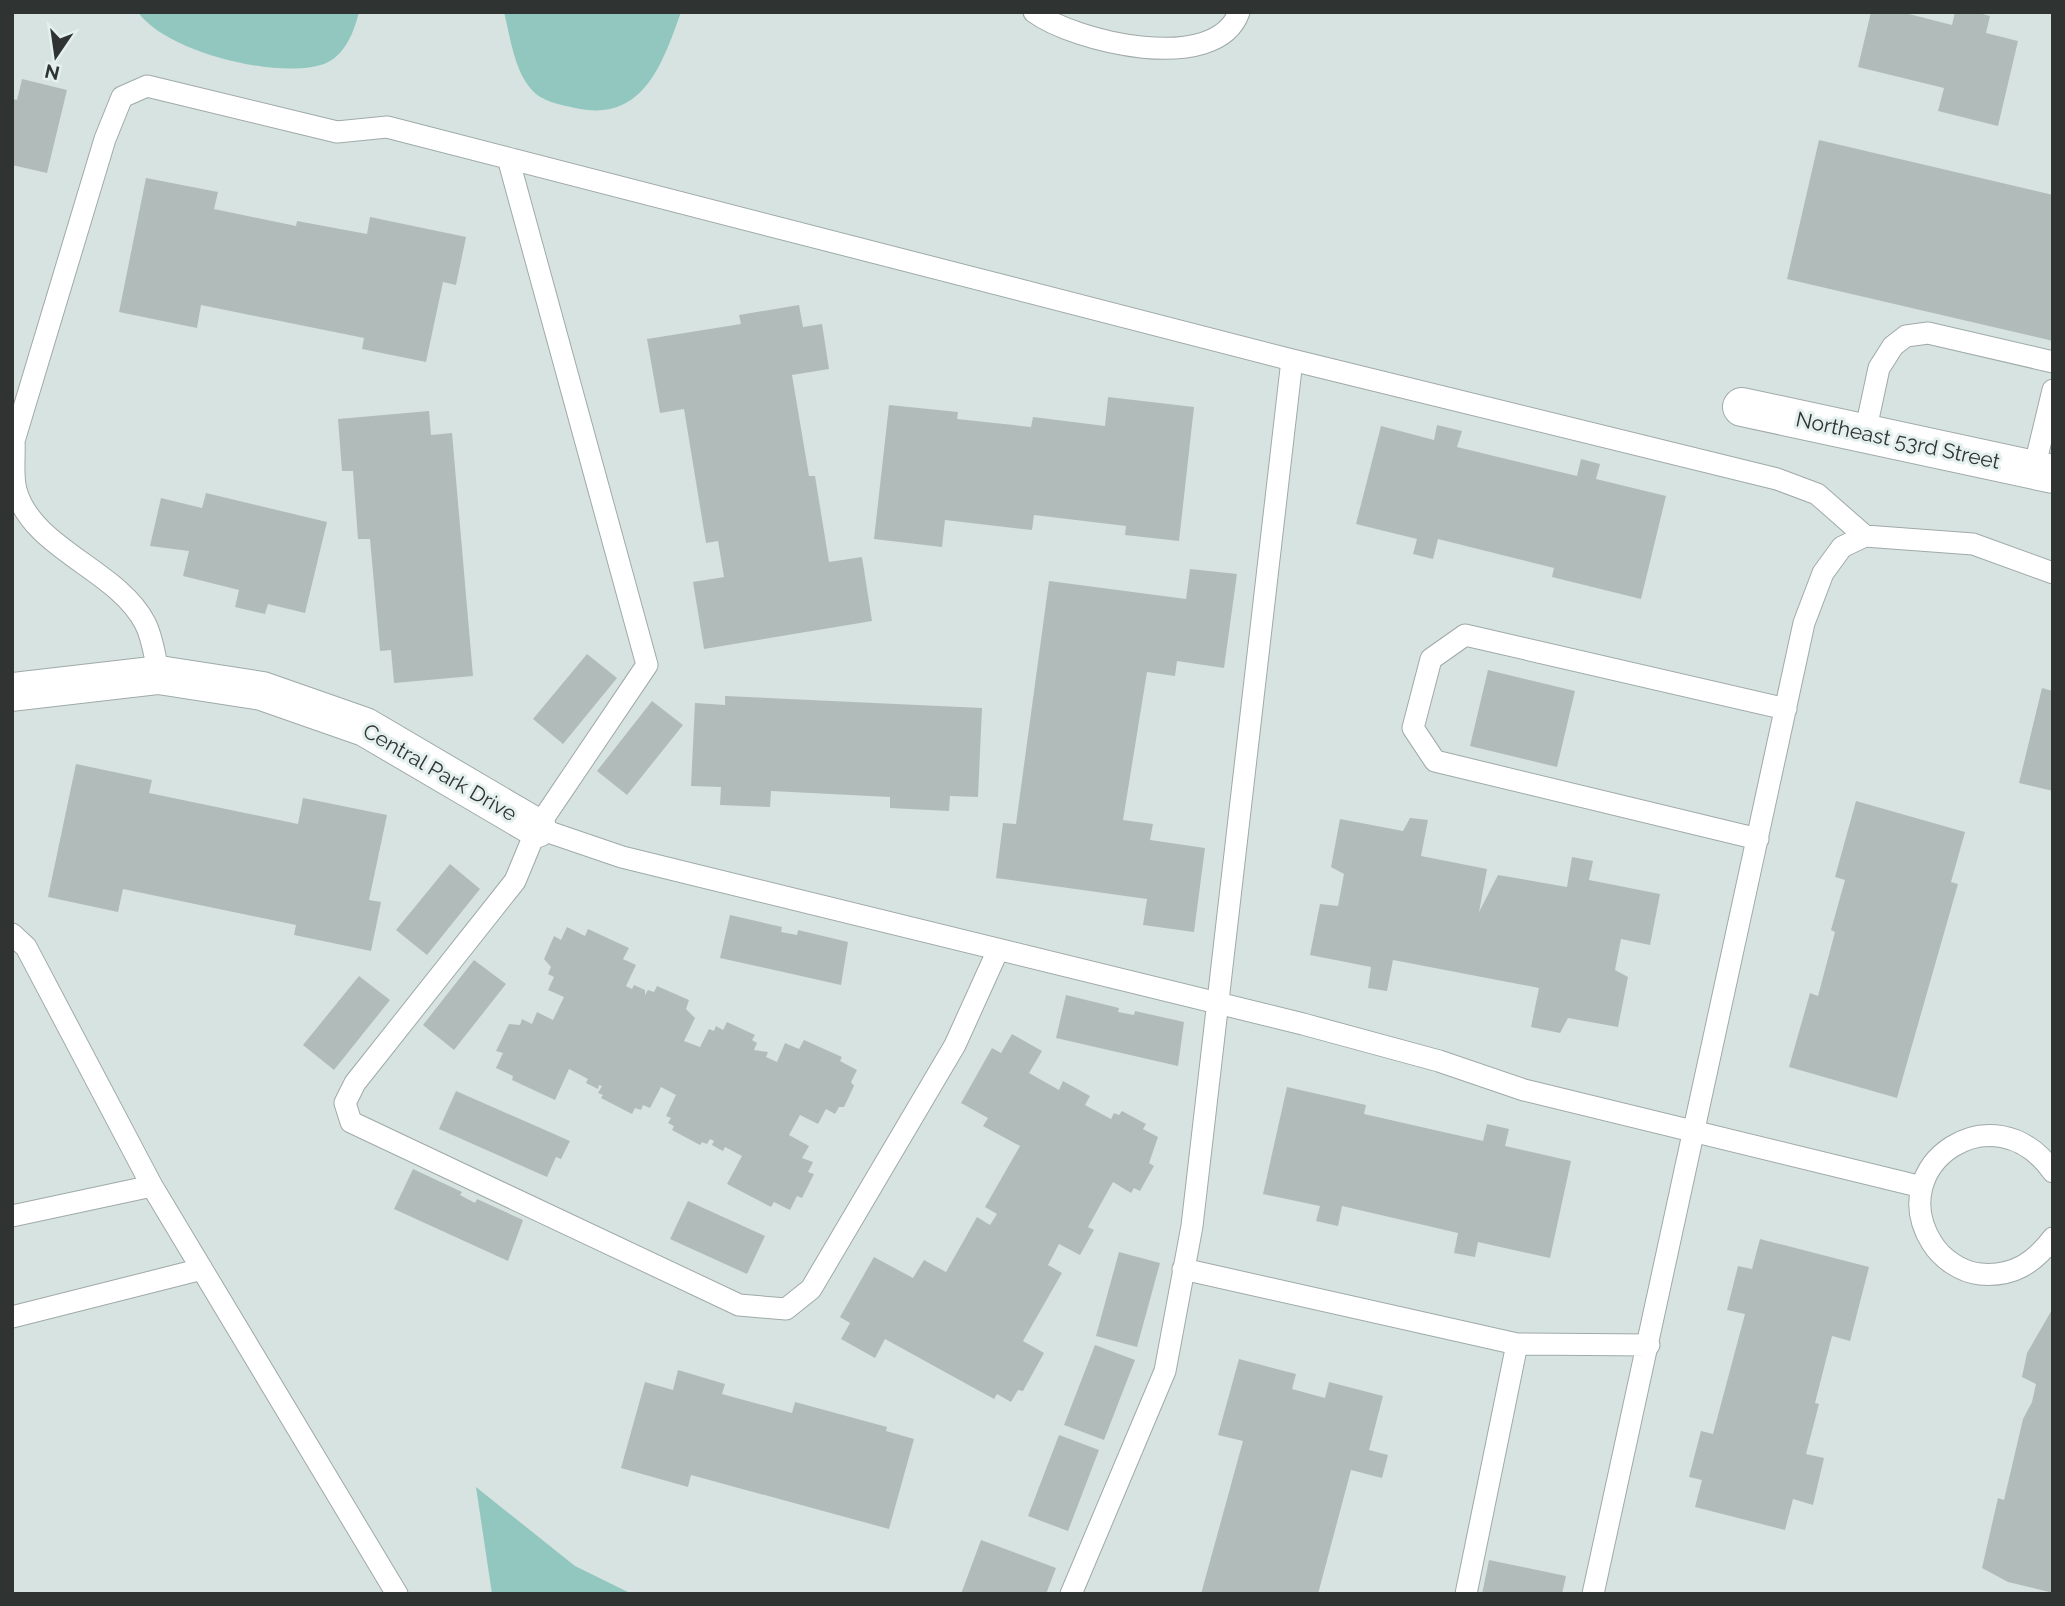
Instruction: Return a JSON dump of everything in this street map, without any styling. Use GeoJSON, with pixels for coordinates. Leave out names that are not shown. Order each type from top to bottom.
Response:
{"type":"FeatureCollection","features":[{"type":"Feature","properties":{"kind":"street","name":"Northeast 53rd Street"},"geometry":{"type":"LineString","coordinates":[[1742,407],[2043,471]]}},
{"type":"Feature","properties":{"kind":"street","name":"Central Park Drive"},"geometry":{"type":"LineString","coordinates":[[12,692],[159,675],[262,691],[365,727],[537,828]]}},
{"type":"Feature","properties":{"kind":"lane"},"geometry":{"type":"LineString","coordinates":[[1034,12],[1047,21],[1105,42],[1162,49],[1208,44],[1237,20],[1239,12]]}},
{"type":"Feature","properties":{"kind":"lane"},"geometry":{"type":"LineString","coordinates":[[159,675],[145,623],[116,589],[65,550],[30,517],[16,489],[14,441],[105,139],[122,96],[147,86],[337,132],[387,127],[1292,360],[1777,479],[1817,494],[1865,536]]}},
{"type":"Feature","properties":{"kind":"lane"},"geometry":{"type":"LineString","coordinates":[[508,158],[647,665],[537,828],[515,881],[355,1083],[345,1103],[351,1122],[739,1305],[786,1309],[811,1289],[955,1045],[998,950]]}},
{"type":"Feature","properties":{"kind":"lane"},"geometry":{"type":"LineString","coordinates":[[1865,433],[1880,368],[1893,346],[1906,336],[1928,333],[2053,362]]}},
{"type":"Feature","properties":{"kind":"lane"},"geometry":{"type":"LineString","coordinates":[[1071,1594],[1165,1371],[1192,1226],[1292,360]]}},
{"type":"Feature","properties":{"kind":"lane"},"geometry":{"type":"LineString","coordinates":[[2043,471],[2053,390]]}},
{"type":"Feature","properties":{"kind":"lane"},"geometry":{"type":"LineString","coordinates":[[1593,1594],[1804,623],[1823,573],[1842,547],[1865,536],[1973,544],[2053,573]]}},
{"type":"Feature","properties":{"kind":"lane"},"geometry":{"type":"LineString","coordinates":[[1758,839],[1435,761],[1413,728],[1431,659],[1465,635],[1786,709]]}},
{"type":"Feature","properties":{"kind":"lane"},"geometry":{"type":"LineString","coordinates":[[537,828],[622,857],[1216,1003],[1427,1058],[1524,1090],[1694,1134],[1922,1187]]}},
{"type":"Feature","properties":{"kind":"lane"},"geometry":{"type":"LineString","coordinates":[[12,934],[26,947],[152,1186],[397,1594]]}},
{"type":"Feature","properties":{"kind":"lane"},"geometry":{"type":"LineString","coordinates":[[2053,1172],[2042,1157],[2025,1143],[2005,1136],[1983,1135],[1963,1140],[1945,1151],[1930,1168],[1922,1187],[1920,1210],[1926,1232],[1938,1251],[1955,1265],[1976,1273],[1999,1275],[2021,1269],[2039,1256],[2053,1238]]}},
{"type":"Feature","properties":{"kind":"lane"},"geometry":{"type":"LineString","coordinates":[[12,1216],[152,1186]]}},
{"type":"Feature","properties":{"kind":"lane"},"geometry":{"type":"LineString","coordinates":[[12,1317],[202,1269]]}},
{"type":"Feature","properties":{"kind":"lane"},"geometry":{"type":"LineString","coordinates":[[1183,1269],[1517,1344],[1649,1345]]}},
{"type":"Feature","properties":{"kind":"lane"},"geometry":{"type":"LineString","coordinates":[[1466,1594],[1517,1344]]}},
{"type":"Feature","properties":{"kind":"green space"},"geometry":{"type":"Polygon","coordinates":[[[138,12],[359,12],[348,42],[331,60],[304,68],[280,68],[224,59],[197,50],[172,39],[152,26],[138,12]]]}},
{"type":"Feature","properties":{"kind":"green space"},"geometry":{"type":"Polygon","coordinates":[[[504,12],[681,12],[666,52],[646,86],[617,107],[598,110],[551,102],[531,89],[520,72],[504,12]]]}},
{"type":"Feature","properties":{"kind":"green space"},"geometry":{"type":"Polygon","coordinates":[[[476,1487],[575,1566],[632,1594],[492,1594],[476,1487]]]}},
{"type":"Feature","properties":{"kind":"building"},"geometry":{"type":"Polygon","coordinates":[[[1871,12],[1901,12],[1952,25],[1955,12],[1975,12],[1990,16],[1986,33],[2018,41],[1998,126],[1938,111],[1944,88],[1858,67],[1871,12]]]}},
{"type":"Feature","properties":{"kind":"building"},"geometry":{"type":"Polygon","coordinates":[[[22,79],[67,90],[47,173],[12,165],[12,99],[17,100],[22,79]]]}},
{"type":"Feature","properties":{"kind":"building"},"geometry":{"type":"Polygon","coordinates":[[[1819,140],[2053,195],[2053,341],[1787,279],[1819,140]]]}},
{"type":"Feature","properties":{"kind":"building"},"geometry":{"type":"Polygon","coordinates":[[[146,178],[218,192],[214,209],[296,226],[297,221],[367,234],[370,217],[466,237],[456,285],[443,282],[426,362],[362,349],[364,338],[201,305],[197,328],[119,312],[146,178]]]}},
{"type":"Feature","properties":{"kind":"building"},"geometry":{"type":"Polygon","coordinates":[[[799,305],[803,327],[822,324],[829,369],[792,375],[809,476],[815,476],[829,562],[862,557],[872,621],[704,649],[693,582],[724,577],[718,541],[706,543],[684,409],[660,413],[647,339],[741,324],[739,315],[799,305]]]}},
{"type":"Feature","properties":{"kind":"building"},"geometry":{"type":"Polygon","coordinates":[[[1108,397],[1194,407],[1179,541],[1125,535],[1126,526],[1034,515],[1032,530],[945,520],[942,547],[874,539],[889,405],[958,412],[957,419],[1031,427],[1033,417],[1105,426],[1108,397]]]}},
{"type":"Feature","properties":{"kind":"building"},"geometry":{"type":"Polygon","coordinates":[[[429,411],[431,435],[452,433],[473,676],[394,683],[391,650],[380,651],[370,539],[358,539],[353,471],[342,471],[338,419],[429,411]]]}},
{"type":"Feature","properties":{"kind":"building"},"geometry":{"type":"Polygon","coordinates":[[[1437,425],[1462,431],[1457,447],[1577,476],[1581,459],[1600,464],[1596,479],[1666,496],[1641,599],[1552,577],[1554,568],[1438,539],[1433,559],[1413,554],[1417,539],[1356,524],[1381,426],[1434,440],[1437,425]]]}},
{"type":"Feature","properties":{"kind":"building"},"geometry":{"type":"Polygon","coordinates":[[[206,493],[327,522],[305,613],[268,604],[265,614],[235,607],[239,590],[183,576],[189,551],[150,546],[161,498],[202,508],[206,493]]]}},
{"type":"Feature","properties":{"kind":"building"},"geometry":{"type":"Polygon","coordinates":[[[1190,569],[1237,574],[1224,668],[1177,661],[1175,676],[1147,672],[1123,820],[1153,824],[1150,840],[1205,848],[1194,932],[1143,925],[1147,899],[996,878],[1003,823],[1016,824],[1049,581],[1186,599],[1190,569]]]}},
{"type":"Feature","properties":{"kind":"building"},"geometry":{"type":"Polygon","coordinates":[[[587,654],[617,678],[563,744],[533,719],[587,654]]]}},
{"type":"Feature","properties":{"kind":"building"},"geometry":{"type":"Polygon","coordinates":[[[1488,670],[1575,691],[1557,767],[1470,746],[1488,670]]]}},
{"type":"Feature","properties":{"kind":"building"},"geometry":{"type":"Polygon","coordinates":[[[2042,688],[2053,691],[2053,791],[2019,783],[2042,688]]]}},
{"type":"Feature","properties":{"kind":"building"},"geometry":{"type":"Polygon","coordinates":[[[725,696],[982,708],[978,797],[950,796],[949,811],[890,808],[890,797],[771,791],[770,807],[720,805],[721,787],[691,786],[695,703],[725,705],[725,696]]]}},
{"type":"Feature","properties":{"kind":"building"},"geometry":{"type":"Polygon","coordinates":[[[652,701],[683,725],[627,795],[597,771],[652,701]]]}},
{"type":"Feature","properties":{"kind":"building"},"geometry":{"type":"Polygon","coordinates":[[[76,764],[152,780],[149,793],[298,824],[303,798],[387,815],[369,900],[381,902],[371,951],[294,935],[296,925],[123,889],[118,912],[48,897],[76,764]]]}},
{"type":"Feature","properties":{"kind":"building"},"geometry":{"type":"Polygon","coordinates":[[[1856,801],[1965,832],[1951,882],[1958,884],[1897,1098],[1789,1067],[1810,993],[1818,996],[1835,932],[1831,930],[1845,880],[1835,877],[1856,801]]]}},
{"type":"Feature","properties":{"kind":"building"},"geometry":{"type":"Polygon","coordinates":[[[1410,818],[1428,820],[1421,856],[1487,869],[1479,912],[1498,875],[1567,887],[1572,857],[1593,861],[1589,880],[1660,894],[1650,945],[1621,939],[1615,970],[1628,977],[1618,1027],[1568,1018],[1560,1033],[1531,1027],[1539,988],[1393,960],[1387,991],[1368,988],[1371,967],[1310,955],[1320,904],[1338,906],[1344,874],[1331,867],[1340,819],[1403,831],[1410,818]]]}},
{"type":"Feature","properties":{"kind":"building"},"geometry":{"type":"Polygon","coordinates":[[[450,864],[480,889],[427,955],[396,930],[450,864]]]}},
{"type":"Feature","properties":{"kind":"building"},"geometry":{"type":"Polygon","coordinates":[[[730,915],[782,927],[781,932],[797,935],[798,930],[848,942],[841,985],[720,958],[730,915]]]}},
{"type":"Feature","properties":{"kind":"building"},"geometry":{"type":"Polygon","coordinates":[[[567,927],[585,936],[588,929],[629,948],[623,959],[636,965],[626,986],[632,989],[634,985],[645,990],[645,995],[648,990],[654,992],[657,986],[689,1000],[686,1009],[695,1018],[684,1041],[700,1047],[709,1029],[714,1031],[716,1026],[723,1030],[727,1022],[755,1035],[752,1040],[757,1043],[754,1050],[768,1052],[766,1057],[777,1062],[785,1043],[799,1049],[804,1040],[842,1057],[840,1061],[857,1070],[851,1082],[854,1086],[844,1107],[839,1107],[835,1114],[826,1109],[818,1124],[800,1115],[789,1135],[809,1146],[802,1158],[813,1162],[808,1172],[814,1174],[802,1198],[797,1196],[790,1210],[774,1202],[771,1207],[727,1184],[742,1156],[725,1147],[723,1151],[712,1145],[714,1141],[710,1139],[707,1144],[702,1142],[700,1145],[672,1130],[674,1126],[668,1123],[671,1118],[666,1116],[676,1095],[661,1087],[650,1108],[643,1105],[641,1110],[635,1108],[632,1114],[601,1098],[603,1095],[598,1093],[602,1086],[599,1085],[598,1089],[586,1083],[588,1079],[569,1069],[555,1100],[512,1080],[513,1076],[496,1068],[503,1053],[496,1051],[509,1024],[520,1025],[522,1019],[532,1024],[537,1012],[553,1020],[564,997],[548,990],[554,977],[548,974],[551,967],[544,959],[554,936],[561,940],[567,927]]]}},
{"type":"Feature","properties":{"kind":"building"},"geometry":{"type":"Polygon","coordinates":[[[474,960],[506,984],[454,1050],[423,1025],[474,960]]]}},
{"type":"Feature","properties":{"kind":"building"},"geometry":{"type":"Polygon","coordinates":[[[359,976],[390,1000],[334,1070],[303,1045],[359,976]]]}},
{"type":"Feature","properties":{"kind":"building"},"geometry":{"type":"Polygon","coordinates":[[[1066,995],[1119,1008],[1118,1012],[1134,1015],[1135,1011],[1184,1022],[1178,1066],[1056,1038],[1066,995]]]}},
{"type":"Feature","properties":{"kind":"building"},"geometry":{"type":"Polygon","coordinates":[[[1012,1034],[1042,1051],[1029,1073],[1059,1090],[1063,1081],[1090,1096],[1085,1105],[1111,1119],[1114,1113],[1119,1115],[1122,1111],[1146,1124],[1143,1129],[1158,1137],[1149,1163],[1154,1166],[1140,1191],[1134,1188],[1131,1193],[1113,1182],[1088,1227],[1094,1230],[1080,1255],[1059,1244],[1048,1265],[1062,1273],[1023,1341],[1044,1353],[1023,1391],[1018,1390],[1011,1402],[997,1394],[994,1399],[885,1339],[875,1358],[841,1339],[850,1323],[840,1317],[874,1257],[913,1278],[924,1260],[946,1272],[977,1217],[990,1225],[997,1214],[985,1207],[1020,1146],[983,1126],[988,1118],[961,1103],[992,1048],[1001,1053],[1012,1034]]]}},
{"type":"Feature","properties":{"kind":"building"},"geometry":{"type":"Polygon","coordinates":[[[1287,1087],[1366,1105],[1364,1114],[1483,1141],[1487,1124],[1509,1129],[1505,1146],[1571,1161],[1550,1258],[1478,1242],[1475,1257],[1454,1253],[1458,1233],[1342,1206],[1338,1226],[1316,1221],[1320,1206],[1263,1194],[1287,1087]]]}},
{"type":"Feature","properties":{"kind":"building"},"geometry":{"type":"Polygon","coordinates":[[[456,1091],[570,1141],[561,1159],[556,1157],[547,1177],[439,1129],[456,1091]]]}},
{"type":"Feature","properties":{"kind":"building"},"geometry":{"type":"Polygon","coordinates":[[[413,1169],[462,1192],[460,1195],[475,1203],[477,1199],[523,1220],[508,1261],[394,1209],[413,1169]]]}},
{"type":"Feature","properties":{"kind":"building"},"geometry":{"type":"Polygon","coordinates":[[[688,1201],[765,1236],[747,1274],[670,1239],[688,1201]]]}},
{"type":"Feature","properties":{"kind":"building"},"geometry":{"type":"Polygon","coordinates":[[[1760,1239],[1869,1267],[1850,1341],[1832,1336],[1815,1403],[1819,1404],[1806,1454],[1824,1458],[1813,1505],[1793,1499],[1785,1530],[1695,1507],[1702,1480],[1689,1477],[1701,1431],[1713,1434],[1745,1314],[1727,1310],[1738,1266],[1752,1269],[1760,1239]]]}},
{"type":"Feature","properties":{"kind":"building"},"geometry":{"type":"Polygon","coordinates":[[[1119,1252],[1160,1263],[1137,1347],[1096,1336],[1119,1252]]]}},
{"type":"Feature","properties":{"kind":"building"},"geometry":{"type":"Polygon","coordinates":[[[2053,1308],[2053,1593],[2008,1582],[1982,1568],[1998,1498],[2004,1500],[2023,1419],[2032,1402],[2036,1384],[2022,1377],[2027,1353],[2053,1308]]]}},
{"type":"Feature","properties":{"kind":"building"},"geometry":{"type":"Polygon","coordinates":[[[1095,1345],[1135,1360],[1104,1440],[1064,1425],[1095,1345]]]}},
{"type":"Feature","properties":{"kind":"building"},"geometry":{"type":"Polygon","coordinates":[[[1239,1359],[1296,1374],[1292,1389],[1325,1398],[1329,1382],[1383,1396],[1369,1450],[1388,1455],[1382,1478],[1351,1470],[1318,1594],[1201,1594],[1243,1441],[1218,1435],[1239,1359]]]}},
{"type":"Feature","properties":{"kind":"building"},"geometry":{"type":"Polygon","coordinates":[[[678,1370],[725,1384],[722,1394],[792,1413],[795,1402],[887,1427],[886,1431],[914,1439],[889,1529],[691,1475],[688,1487],[621,1468],[645,1382],[673,1390],[678,1370]]]}},
{"type":"Feature","properties":{"kind":"building"},"geometry":{"type":"Polygon","coordinates":[[[1059,1435],[1099,1450],[1068,1531],[1028,1516],[1059,1435]]]}},
{"type":"Feature","properties":{"kind":"building"},"geometry":{"type":"Polygon","coordinates":[[[981,1540],[1056,1568],[1046,1594],[961,1594],[981,1540]]]}},
{"type":"Feature","properties":{"kind":"building"},"geometry":{"type":"Polygon","coordinates":[[[1489,1560],[1566,1576],[1562,1594],[1482,1594],[1489,1560]]]}}]}
